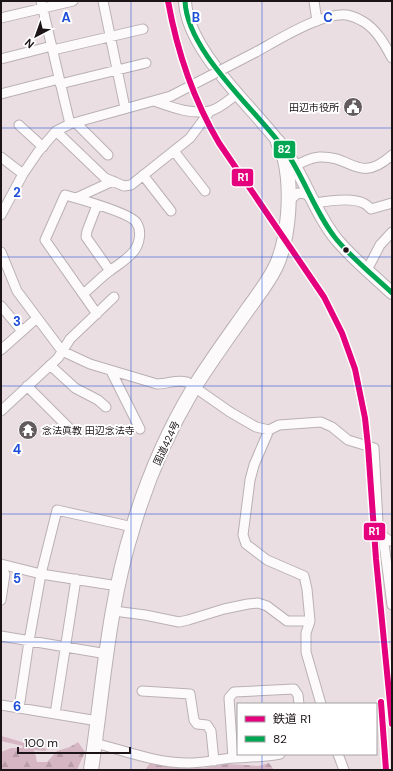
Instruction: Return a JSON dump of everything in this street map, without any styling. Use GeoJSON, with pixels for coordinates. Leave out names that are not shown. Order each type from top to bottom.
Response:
{"type":"FeatureCollection","features":[{"type":"Feature","properties":{"kind":"highway","name":"国道424号"},"geometry":{"type":"LineString","coordinates":[[91,770],[118,586],[132,527],[156,463],[169,435],[195,387],[264,285],[277,264],[281,252],[286,229],[291,168],[278,142]]}},
{"type":"Feature","properties":{"kind":"main road"},"geometry":{"type":"LineString","coordinates":[[185,1],[185,10],[202,49],[237,94],[278,142]]}},
{"type":"Feature","properties":{"kind":"main road"},"geometry":{"type":"LineString","coordinates":[[291,168],[314,201],[336,239],[392,293]]}},
{"type":"Feature","properties":{"kind":"street"},"geometry":{"type":"LineString","coordinates":[[1,18],[42,5],[73,1]]}},
{"type":"Feature","properties":{"kind":"street"},"geometry":{"type":"LineString","coordinates":[[103,1],[125,108]]}},
{"type":"Feature","properties":{"kind":"street"},"geometry":{"type":"LineString","coordinates":[[314,1],[317,21]]}},
{"type":"Feature","properties":{"kind":"street"},"geometry":{"type":"LineString","coordinates":[[42,5],[60,82],[73,123],[108,155]]}},
{"type":"Feature","properties":{"kind":"street"},"geometry":{"type":"LineString","coordinates":[[1,215],[23,174],[56,131],[73,123],[171,96],[317,21],[341,15],[347,15],[359,19],[378,35],[392,58]]}},
{"type":"Feature","properties":{"kind":"street"},"geometry":{"type":"LineString","coordinates":[[1,59],[143,29]]}},
{"type":"Feature","properties":{"kind":"street"},"geometry":{"type":"LineString","coordinates":[[1,94],[146,63]]}},
{"type":"Feature","properties":{"kind":"street"},"geometry":{"type":"LineString","coordinates":[[56,131],[106,178],[124,186],[131,185],[190,138],[210,111],[237,94]]}},
{"type":"Feature","properties":{"kind":"street"},"geometry":{"type":"LineString","coordinates":[[154,101],[185,110],[210,111]]}},
{"type":"Feature","properties":{"kind":"street"},"geometry":{"type":"LineString","coordinates":[[19,125],[43,147]]}},
{"type":"Feature","properties":{"kind":"street"},"geometry":{"type":"LineString","coordinates":[[174,151],[205,191]]}},
{"type":"Feature","properties":{"kind":"street"},"geometry":{"type":"LineString","coordinates":[[291,168],[312,159],[324,158],[364,169],[370,169],[381,164],[392,155]]}},
{"type":"Feature","properties":{"kind":"street"},"geometry":{"type":"LineString","coordinates":[[1,157],[23,174]]}},
{"type":"Feature","properties":{"kind":"street"},"geometry":{"type":"LineString","coordinates":[[143,175],[171,211]]}},
{"type":"Feature","properties":{"kind":"street"},"geometry":{"type":"LineString","coordinates":[[76,198],[113,181]]}},
{"type":"Feature","properties":{"kind":"street"},"geometry":{"type":"LineString","coordinates":[[288,207],[290,199],[298,193],[306,194],[314,201],[332,200],[363,202],[371,209],[392,204]]}},
{"type":"Feature","properties":{"kind":"street"},"geometry":{"type":"LineString","coordinates":[[83,294],[110,271],[118,267],[134,252],[138,245],[140,236],[136,222],[128,217],[102,206],[65,195],[45,240],[97,314]]}},
{"type":"Feature","properties":{"kind":"street"},"geometry":{"type":"LineString","coordinates":[[97,205],[86,237],[110,271]]}},
{"type":"Feature","properties":{"kind":"street"},"geometry":{"type":"LineString","coordinates":[[367,270],[380,245],[392,232]]}},
{"type":"Feature","properties":{"kind":"street"},"geometry":{"type":"LineString","coordinates":[[1,252],[17,290],[62,351],[111,372],[157,384],[180,380],[187,382],[230,412],[256,427],[269,430]]}},
{"type":"Feature","properties":{"kind":"street"},"geometry":{"type":"LineString","coordinates":[[1,411],[58,358],[70,339],[114,297]]}},
{"type":"Feature","properties":{"kind":"street"},"geometry":{"type":"LineString","coordinates":[[1,306],[22,332]]}},
{"type":"Feature","properties":{"kind":"street"},"geometry":{"type":"LineString","coordinates":[[1,350],[37,318]]}},
{"type":"Feature","properties":{"kind":"street"},"geometry":{"type":"LineString","coordinates":[[50,365],[76,388],[98,400],[106,407]]}},
{"type":"Feature","properties":{"kind":"street"},"geometry":{"type":"LineString","coordinates":[[111,372],[140,429]]}},
{"type":"Feature","properties":{"kind":"street"},"geometry":{"type":"LineString","coordinates":[[27,386],[72,431]]}},
{"type":"Feature","properties":{"kind":"street"},"geometry":{"type":"LineString","coordinates":[[321,703],[310,671],[306,652],[306,633],[310,621],[307,589],[304,576],[267,560],[246,544],[243,535],[250,480],[254,465],[269,430],[278,425],[320,422],[332,427],[348,440],[374,448],[378,523],[382,536],[392,605]]}},
{"type":"Feature","properties":{"kind":"street"},"geometry":{"type":"LineString","coordinates":[[19,708],[41,574],[57,510],[132,527]]}},
{"type":"Feature","properties":{"kind":"street"},"geometry":{"type":"LineString","coordinates":[[382,536],[392,541]]}},
{"type":"Feature","properties":{"kind":"street"},"geometry":{"type":"LineString","coordinates":[[1,564],[41,574],[118,586]]}},
{"type":"Feature","properties":{"kind":"street"},"geometry":{"type":"LineString","coordinates":[[1,570],[5,574],[1,600]]}},
{"type":"Feature","properties":{"kind":"street"},"geometry":{"type":"LineString","coordinates":[[56,714],[76,579]]}},
{"type":"Feature","properties":{"kind":"street"},"geometry":{"type":"LineString","coordinates":[[114,611],[145,615],[179,622],[224,609],[258,603],[267,606],[287,621],[310,621]]}},
{"type":"Feature","properties":{"kind":"street"},"geometry":{"type":"LineString","coordinates":[[1,636],[107,654]]}},
{"type":"Feature","properties":{"kind":"street"},"geometry":{"type":"LineString","coordinates":[[233,758],[234,732],[229,698],[234,692],[294,689],[298,695],[299,703]]}},
{"type":"Feature","properties":{"kind":"street"},"geometry":{"type":"LineString","coordinates":[[142,691],[190,694],[194,720],[197,724],[207,725],[211,731],[214,761]]}},
{"type":"Feature","properties":{"kind":"street"},"geometry":{"type":"LineString","coordinates":[[1,705],[98,721]]}},
{"type":"Feature","properties":{"kind":"street"},"geometry":{"type":"LineString","coordinates":[[95,742],[144,757],[168,762],[188,763],[274,755]]}},
{"type":"Feature","properties":{"kind":"street"},"geometry":{"type":"LineString","coordinates":[[338,755],[344,770]]}},
{"type":"Feature","properties":{"kind":"green space"},"geometry":{"type":"Polygon","coordinates":[[[1,736],[48,749],[45,751],[34,750],[37,762],[47,762],[57,751],[70,747],[78,742],[85,752],[77,770],[1,770],[1,752],[11,748],[22,748],[23,746],[1,741],[1,736]]]}},
{"type":"Feature","properties":{"kind":"green space"},"geometry":{"type":"Polygon","coordinates":[[[152,760],[203,768],[227,764],[258,766],[269,763],[274,770],[145,770],[152,760]]]}},
{"type":"Feature","properties":{"kind":"rail line","name":"R1"},"geometry":{"type":"LineString","coordinates":[[168,1],[181,56],[201,109],[219,143],[324,297],[342,333],[355,369],[365,418],[368,446],[376,559],[392,724]]}},
{"type":"Feature","properties":{"kind":"rail line","name":"R1"},"geometry":{"type":"LineString","coordinates":[[381,702],[386,770]]}},
{"type":"Feature","properties":{"kind":"transit line","name":"82"},"geometry":{"type":"LineString","coordinates":[[185,1],[189,21],[198,41],[226,81],[287,153],[323,220],[337,240],[392,293]]}},
{"type":"Feature","properties":{"kind":"place","name":"田辺市役所"},"geometry":{"type":"Point","coordinates":[353,107]}},
{"type":"Feature","properties":{"kind":"place","name":"念法眞教 田辺念法寺"},"geometry":{"type":"Point","coordinates":[28,430]}}]}
